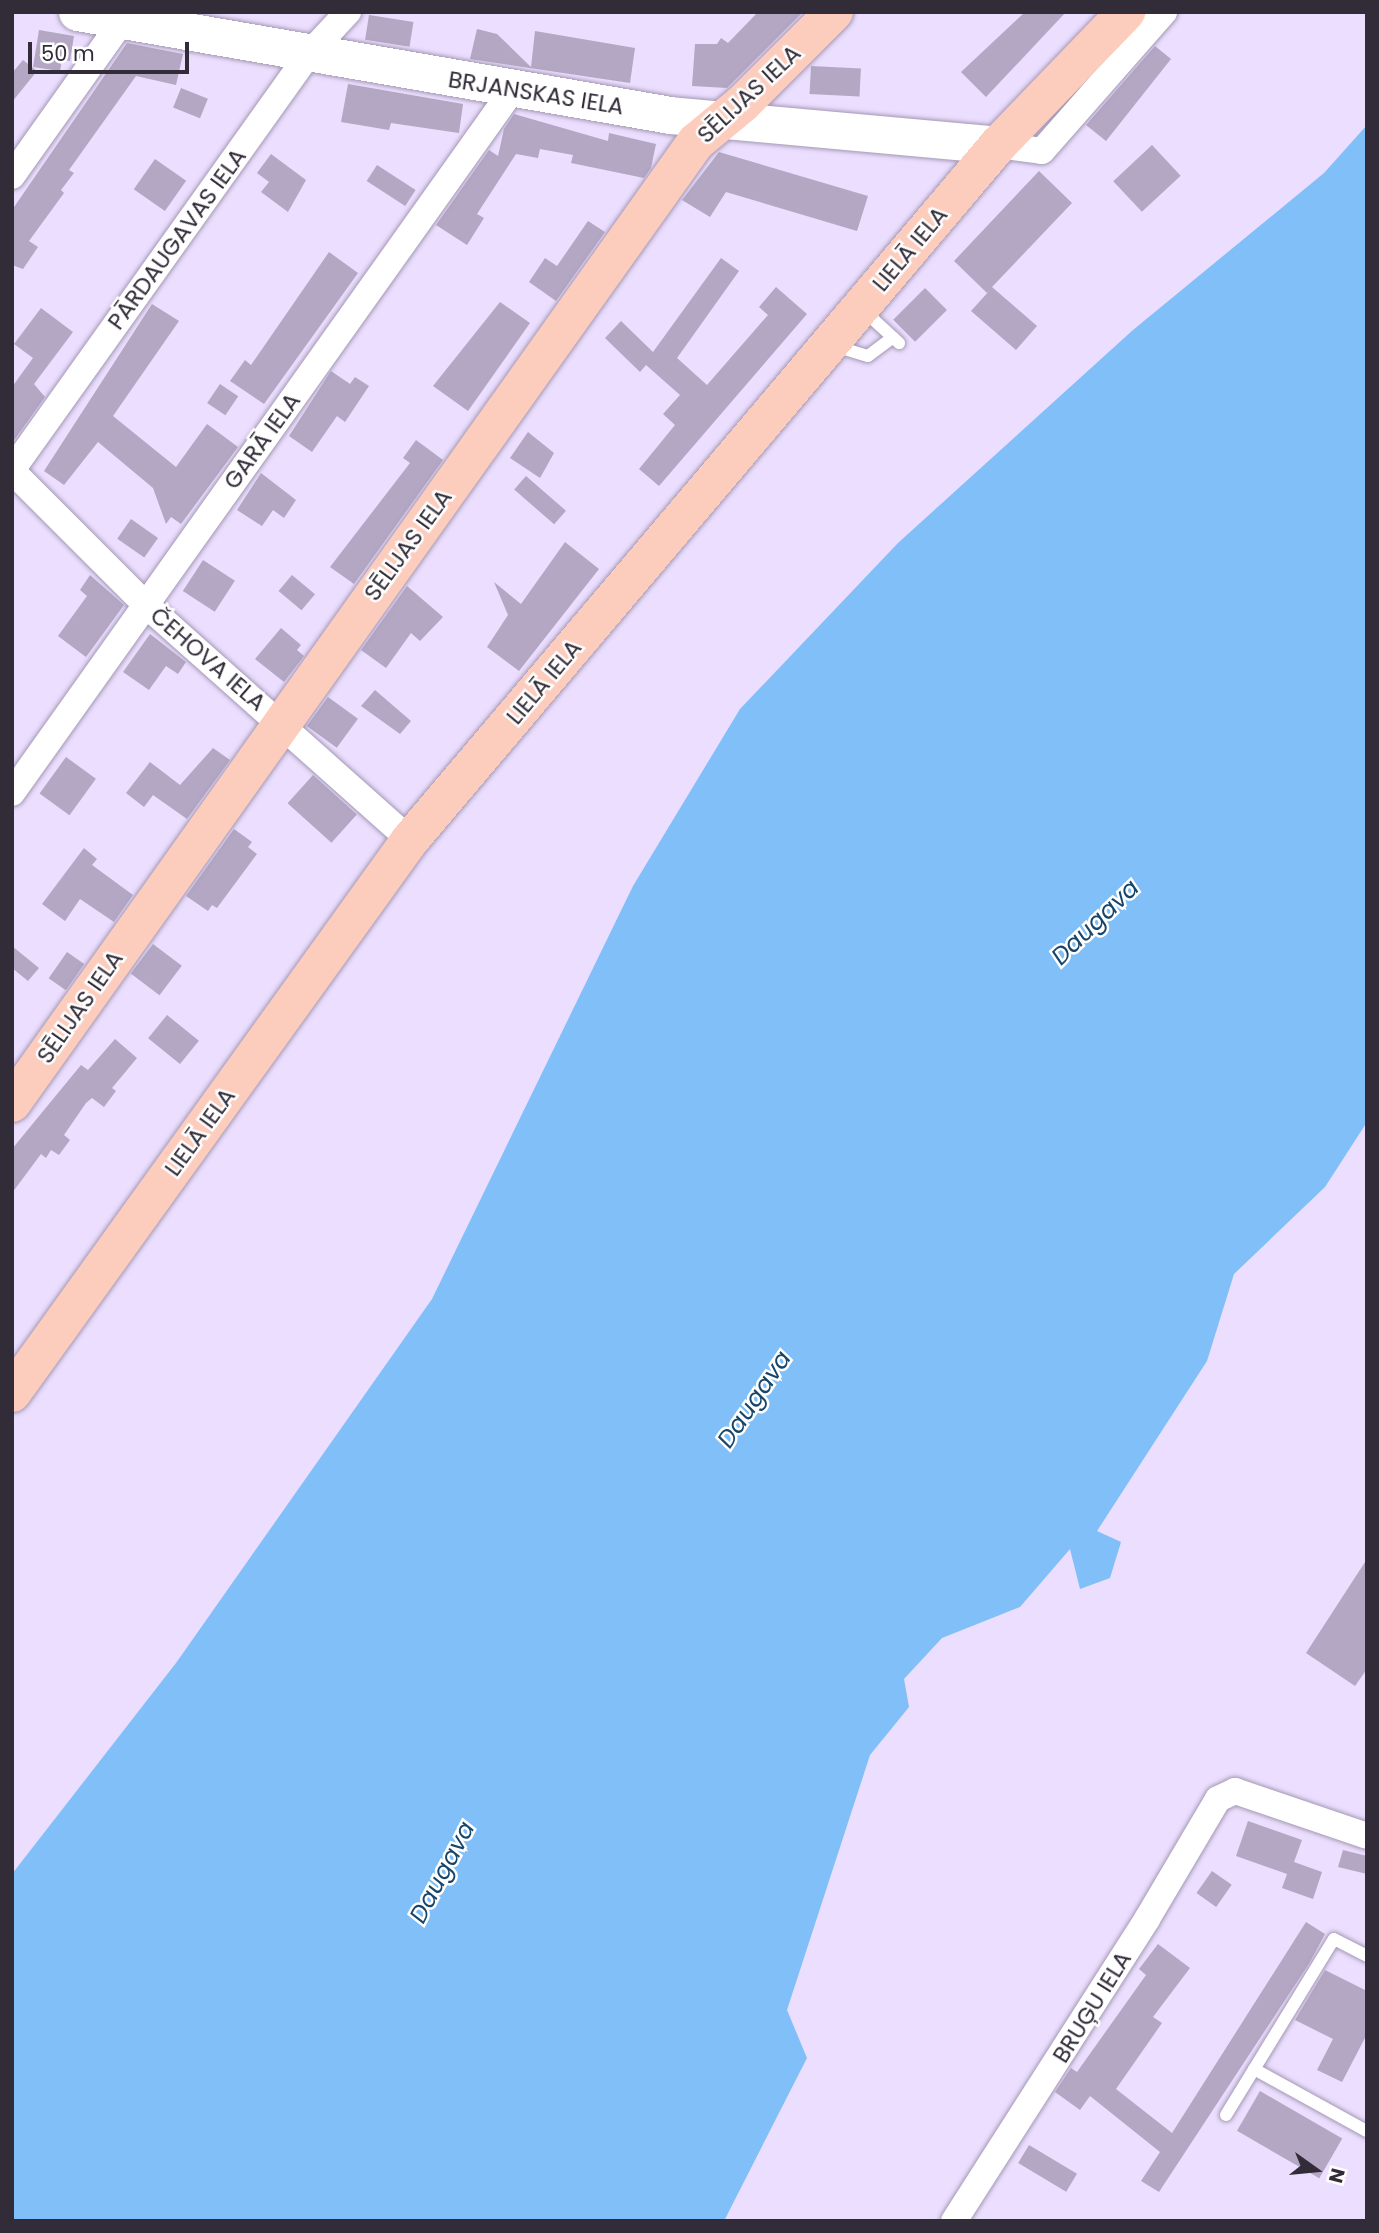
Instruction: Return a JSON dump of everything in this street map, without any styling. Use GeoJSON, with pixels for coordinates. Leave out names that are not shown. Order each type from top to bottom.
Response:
{"type":"FeatureCollection","features":[{"type":"Feature","properties":{"kind":"main road","name":"BRJANSKAS IELA"},"geometry":{"type":"LineString","coordinates":[[77,12],[308,55],[722,121],[998,145]]}},
{"type":"Feature","properties":{"kind":"main road","name":"SĒLIJAS IELA"},"geometry":{"type":"LineString","coordinates":[[12,1103],[696,142],[722,121],[834,12]]}},
{"type":"Feature","properties":{"kind":"main road","name":"LIELĀ IELA"},"geometry":{"type":"LineString","coordinates":[[12,1393],[410,840],[998,145],[1126,12]]}},
{"type":"Feature","properties":{"kind":"street","name":"PĀRDAUGAVAS IELA"},"geometry":{"type":"LineString","coordinates":[[12,470],[308,55],[348,12]]}},
{"type":"Feature","properties":{"kind":"street"},"geometry":{"type":"LineString","coordinates":[[998,145],[1042,152],[1164,12]]}},
{"type":"Feature","properties":{"kind":"street"},"geometry":{"type":"LineString","coordinates":[[12,176],[123,20]]}},
{"type":"Feature","properties":{"kind":"street","name":"GARĀ IELA"},"geometry":{"type":"LineString","coordinates":[[12,793],[513,89]]}},
{"type":"Feature","properties":{"kind":"street","name":"ČEHOVA IELA"},"geometry":{"type":"LineString","coordinates":[[12,470],[145,604],[410,840]]}},
{"type":"Feature","properties":{"kind":"street","name":"BRUĢU IELA"},"geometry":{"type":"LineString","coordinates":[[954,2221],[1147,1919],[1218,1798],[1235,1791],[1367,1836]]}},
{"type":"Feature","properties":{"kind":"lane"},"geometry":{"type":"LineString","coordinates":[[830,344],[868,356],[896,340],[860,307]]}},
{"type":"Feature","properties":{"kind":"lane"},"geometry":{"type":"LineString","coordinates":[[1226,2115],[1334,1938],[1367,1956]]}},
{"type":"Feature","properties":{"kind":"lane"},"geometry":{"type":"LineString","coordinates":[[1254,2069],[1367,2131]]}},
{"type":"Feature","properties":{"kind":"water","name":"Daugava"},"geometry":{"type":"Polygon","coordinates":[[[1367,125],[1367,1122],[1325,1187],[1234,1274],[1207,1361],[1097,1531],[1121,1542],[1110,1578],[1080,1589],[1070,1549],[1020,1607],[942,1638],[904,1679],[909,1707],[870,1755],[787,2010],[807,2058],[724,2221],[12,2221],[12,1874],[176,1663],[432,1299],[633,886],[740,709],[898,543],[1133,330],[1324,173],[1367,125]]]}},
{"type":"Feature","properties":{"kind":"building"},"geometry":{"type":"Polygon","coordinates":[[[758,12],[803,12],[727,88],[692,86],[695,44],[717,44],[721,38],[728,43],[758,12]]]}},
{"type":"Feature","properties":{"kind":"building"},"geometry":{"type":"Polygon","coordinates":[[[1025,12],[1066,12],[986,97],[961,72],[1025,12]]]}},
{"type":"Feature","properties":{"kind":"building"},"geometry":{"type":"Polygon","coordinates":[[[369,15],[413,22],[410,47],[365,40],[369,15]]]}},
{"type":"Feature","properties":{"kind":"building"},"geometry":{"type":"Polygon","coordinates":[[[477,29],[497,34],[531,67],[535,31],[635,48],[630,83],[470,59],[477,29]]]}},
{"type":"Feature","properties":{"kind":"building"},"geometry":{"type":"Polygon","coordinates":[[[39,30],[74,36],[70,61],[62,60],[60,71],[33,67],[39,30]]]}},
{"type":"Feature","properties":{"kind":"building"},"geometry":{"type":"Polygon","coordinates":[[[127,43],[183,54],[176,85],[136,76],[69,170],[74,173],[61,190],[64,193],[29,241],[38,247],[23,269],[12,265],[12,210],[127,43]]]}},
{"type":"Feature","properties":{"kind":"building"},"geometry":{"type":"Polygon","coordinates":[[[1155,46],[1171,59],[1106,141],[1086,125],[1155,46]]]}},
{"type":"Feature","properties":{"kind":"building"},"geometry":{"type":"Polygon","coordinates":[[[23,60],[37,71],[12,102],[12,73],[23,60]]]}},
{"type":"Feature","properties":{"kind":"building"},"geometry":{"type":"Polygon","coordinates":[[[811,66],[861,69],[859,97],[810,94],[811,66]]]}},
{"type":"Feature","properties":{"kind":"building"},"geometry":{"type":"Polygon","coordinates":[[[348,84],[463,104],[459,133],[391,123],[389,130],[341,122],[348,84]]]}},
{"type":"Feature","properties":{"kind":"building"},"geometry":{"type":"Polygon","coordinates":[[[181,88],[208,99],[200,118],[173,107],[181,88]]]}},
{"type":"Feature","properties":{"kind":"building"},"geometry":{"type":"Polygon","coordinates":[[[514,114],[608,141],[609,133],[656,144],[651,168],[644,178],[571,163],[573,155],[540,149],[538,158],[516,154],[477,214],[484,218],[467,245],[436,225],[489,150],[498,156],[504,129],[514,114]]]}},
{"type":"Feature","properties":{"kind":"building"},"geometry":{"type":"Polygon","coordinates":[[[1152,145],[1181,176],[1142,212],[1113,181],[1152,145]]]}},
{"type":"Feature","properties":{"kind":"building"},"geometry":{"type":"Polygon","coordinates":[[[719,152],[868,196],[857,231],[726,192],[710,217],[682,200],[719,152]]]}},
{"type":"Feature","properties":{"kind":"building"},"geometry":{"type":"Polygon","coordinates":[[[271,154],[306,180],[288,212],[261,192],[269,182],[257,173],[271,154]]]}},
{"type":"Feature","properties":{"kind":"building"},"geometry":{"type":"Polygon","coordinates":[[[155,159],[186,181],[165,211],[134,189],[155,159]]]}},
{"type":"Feature","properties":{"kind":"building"},"geometry":{"type":"Polygon","coordinates":[[[377,165],[416,190],[405,206],[367,181],[377,165]]]}},
{"type":"Feature","properties":{"kind":"building"},"geometry":{"type":"Polygon","coordinates":[[[1039,171],[1072,203],[992,287],[1037,326],[1016,350],[971,311],[990,290],[987,293],[954,261],[1039,171]]]}},
{"type":"Feature","properties":{"kind":"building"},"geometry":{"type":"Polygon","coordinates":[[[588,221],[605,232],[556,301],[529,282],[545,258],[557,266],[588,221]]]}},
{"type":"Feature","properties":{"kind":"building"},"geometry":{"type":"Polygon","coordinates":[[[329,252],[358,273],[264,404],[230,381],[245,360],[251,365],[329,252]]]}},
{"type":"Feature","properties":{"kind":"building"},"geometry":{"type":"Polygon","coordinates":[[[721,258],[739,271],[677,358],[707,385],[768,315],[759,307],[776,287],[807,314],[659,486],[639,469],[675,425],[663,414],[680,395],[646,365],[640,372],[605,338],[621,321],[653,352],[721,258]]]}},
{"type":"Feature","properties":{"kind":"building"},"geometry":{"type":"Polygon","coordinates":[[[925,288],[947,310],[915,342],[893,320],[925,288]]]}},
{"type":"Feature","properties":{"kind":"building"},"geometry":{"type":"Polygon","coordinates":[[[500,302],[530,323],[468,411],[433,386],[500,302]]]}},
{"type":"Feature","properties":{"kind":"building"},"geometry":{"type":"Polygon","coordinates":[[[152,304],[179,321],[113,416],[176,467],[207,424],[238,447],[181,524],[171,517],[166,524],[153,488],[98,442],[64,485],[44,471],[152,304]]]}},
{"type":"Feature","properties":{"kind":"building"},"geometry":{"type":"Polygon","coordinates":[[[41,308],[73,332],[34,384],[45,397],[12,443],[12,387],[33,358],[14,344],[41,308]]]}},
{"type":"Feature","properties":{"kind":"building"},"geometry":{"type":"Polygon","coordinates":[[[331,371],[350,384],[355,377],[369,386],[345,422],[337,416],[312,452],[289,436],[331,371]]]}},
{"type":"Feature","properties":{"kind":"building"},"geometry":{"type":"Polygon","coordinates":[[[220,384],[238,396],[225,415],[207,403],[220,384]]]}},
{"type":"Feature","properties":{"kind":"building"},"geometry":{"type":"Polygon","coordinates":[[[528,432],[554,453],[540,478],[510,458],[528,432]]]}},
{"type":"Feature","properties":{"kind":"building"},"geometry":{"type":"Polygon","coordinates":[[[416,440],[443,460],[354,584],[330,567],[410,463],[403,458],[416,440]]]}},
{"type":"Feature","properties":{"kind":"building"},"geometry":{"type":"Polygon","coordinates":[[[261,473],[296,500],[284,518],[273,510],[262,526],[237,510],[261,473]]]}},
{"type":"Feature","properties":{"kind":"building"},"geometry":{"type":"Polygon","coordinates":[[[526,476],[566,511],[554,524],[514,490],[526,476]]]}},
{"type":"Feature","properties":{"kind":"building"},"geometry":{"type":"Polygon","coordinates":[[[131,519],[158,538],[144,558],[117,539],[131,519]]]}},
{"type":"Feature","properties":{"kind":"building"},"geometry":{"type":"Polygon","coordinates":[[[565,542],[599,569],[519,671],[487,647],[508,615],[494,582],[521,604],[565,542]]]}},
{"type":"Feature","properties":{"kind":"building"},"geometry":{"type":"Polygon","coordinates":[[[203,560],[235,581],[215,612],[183,591],[203,560]]]}},
{"type":"Feature","properties":{"kind":"building"},"geometry":{"type":"Polygon","coordinates":[[[90,575],[124,605],[86,657],[58,636],[87,596],[80,590],[90,575]]]}},
{"type":"Feature","properties":{"kind":"building"},"geometry":{"type":"Polygon","coordinates":[[[292,575],[315,594],[301,610],[279,591],[292,575]]]}},
{"type":"Feature","properties":{"kind":"building"},"geometry":{"type":"Polygon","coordinates":[[[407,586],[443,617],[420,641],[411,633],[386,668],[361,650],[407,586]]]}},
{"type":"Feature","properties":{"kind":"building"},"geometry":{"type":"Polygon","coordinates":[[[281,628],[301,645],[297,650],[304,656],[284,682],[255,659],[281,628]]]}},
{"type":"Feature","properties":{"kind":"building"},"geometry":{"type":"Polygon","coordinates":[[[150,634],[186,662],[178,674],[166,666],[149,690],[123,672],[150,634]]]}},
{"type":"Feature","properties":{"kind":"building"},"geometry":{"type":"Polygon","coordinates":[[[375,690],[411,721],[400,734],[361,706],[375,690]]]}},
{"type":"Feature","properties":{"kind":"building"},"geometry":{"type":"Polygon","coordinates":[[[328,697],[358,719],[337,748],[307,726],[328,697]]]}},
{"type":"Feature","properties":{"kind":"building"},"geometry":{"type":"Polygon","coordinates":[[[213,748],[230,760],[187,819],[153,795],[144,807],[126,793],[150,762],[180,785],[213,748]]]}},
{"type":"Feature","properties":{"kind":"building"},"geometry":{"type":"Polygon","coordinates":[[[66,757],[96,779],[69,815],[40,793],[66,757]]]}},
{"type":"Feature","properties":{"kind":"building"},"geometry":{"type":"Polygon","coordinates":[[[313,775],[357,814],[331,843],[288,803],[313,775]]]}},
{"type":"Feature","properties":{"kind":"building"},"geometry":{"type":"Polygon","coordinates":[[[234,829],[252,842],[248,847],[257,854],[217,908],[212,905],[208,911],[186,896],[234,829]]]}},
{"type":"Feature","properties":{"kind":"building"},"geometry":{"type":"Polygon","coordinates":[[[84,848],[97,859],[92,865],[133,895],[114,922],[80,899],[65,921],[42,904],[84,848]]]}},
{"type":"Feature","properties":{"kind":"building"},"geometry":{"type":"Polygon","coordinates":[[[153,944],[182,966],[159,995],[131,974],[153,944]]]}},
{"type":"Feature","properties":{"kind":"building"},"geometry":{"type":"Polygon","coordinates":[[[12,946],[39,968],[28,981],[12,968],[12,946]]]}},
{"type":"Feature","properties":{"kind":"building"},"geometry":{"type":"Polygon","coordinates":[[[67,952],[84,964],[66,990],[49,978],[67,952]]]}},
{"type":"Feature","properties":{"kind":"building"},"geometry":{"type":"Polygon","coordinates":[[[167,1015],[199,1041],[180,1064],[148,1038],[167,1015]]]}},
{"type":"Feature","properties":{"kind":"building"},"geometry":{"type":"Polygon","coordinates":[[[115,1039],[137,1058],[112,1088],[116,1091],[104,1107],[92,1098],[86,1103],[64,1135],[70,1140],[59,1155],[51,1150],[46,1158],[41,1154],[12,1193],[12,1149],[81,1065],[88,1070],[115,1039]]]}},
{"type":"Feature","properties":{"kind":"building"},"geometry":{"type":"Polygon","coordinates":[[[1367,1559],[1367,1669],[1355,1686],[1306,1653],[1367,1559]]]}},
{"type":"Feature","properties":{"kind":"building"},"geometry":{"type":"Polygon","coordinates":[[[1248,1821],[1302,1840],[1294,1862],[1322,1872],[1313,1899],[1282,1888],[1287,1874],[1236,1856],[1248,1821]]]}},
{"type":"Feature","properties":{"kind":"building"},"geometry":{"type":"Polygon","coordinates":[[[1343,1850],[1367,1856],[1367,1874],[1338,1867],[1343,1850]]]}},
{"type":"Feature","properties":{"kind":"building"},"geometry":{"type":"Polygon","coordinates":[[[1212,1871],[1232,1885],[1216,1907],[1197,1893],[1212,1871]]]}},
{"type":"Feature","properties":{"kind":"building"},"geometry":{"type":"Polygon","coordinates":[[[1306,1922],[1325,1934],[1310,1962],[1159,2192],[1141,2181],[1160,2152],[1090,2096],[1080,2110],[1055,2092],[1071,2068],[1077,2072],[1146,1975],[1139,1969],[1158,1944],[1190,1968],[1153,2017],[1162,2023],[1116,2089],[1172,2133],[1306,1922]]]}},
{"type":"Feature","properties":{"kind":"building"},"geometry":{"type":"Polygon","coordinates":[[[1325,1970],[1367,1991],[1367,2034],[1342,2082],[1317,2070],[1333,2039],[1295,2020],[1325,1970]]]}},
{"type":"Feature","properties":{"kind":"building"},"geometry":{"type":"Polygon","coordinates":[[[1260,2091],[1342,2138],[1319,2178],[1237,2131],[1260,2091]]]}},
{"type":"Feature","properties":{"kind":"building"},"geometry":{"type":"Polygon","coordinates":[[[1029,2145],[1077,2174],[1066,2192],[1018,2163],[1029,2145]]]}}]}
